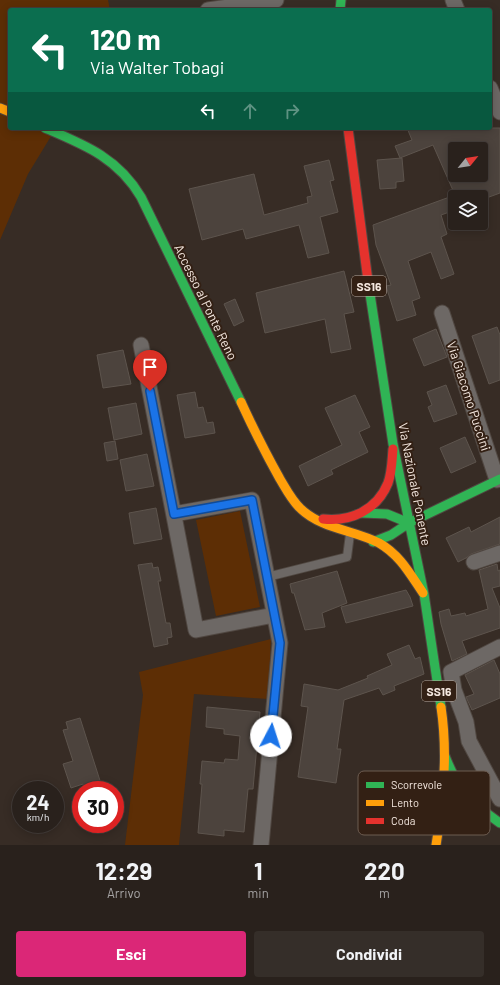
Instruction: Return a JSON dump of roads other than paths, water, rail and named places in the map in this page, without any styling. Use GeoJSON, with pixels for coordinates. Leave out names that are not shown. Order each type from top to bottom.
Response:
{"type":"FeatureCollection","features":[{"type":"Feature","properties":{"kind":"main road","name":"Accesso al Ponte Reno"},"geometry":{"type":"LineString","coordinates":[[49,130],[93,150],[109,160],[132,182],[141,197],[267,456],[288,492],[301,509],[320,522],[378,543],[392,552],[404,564],[424,594]]}},
{"type":"Feature","properties":{"kind":"main road","name":"Via Nazionale Ponente"},"geometry":{"type":"LineString","coordinates":[[348,130],[375,332],[393,444],[424,594],[443,718],[445,756],[444,771]]}},
{"type":"Feature","properties":{"kind":"main road"},"geometry":{"type":"LineString","coordinates":[[314,518],[339,521],[352,518],[370,508],[378,501],[388,482],[392,466],[393,444]]}},
{"type":"Feature","properties":{"kind":"main road"},"geometry":{"type":"LineString","coordinates":[[373,542],[391,535],[410,522],[498,480]]}},
{"type":"Feature","properties":{"kind":"main road"},"geometry":{"type":"LineString","coordinates":[[362,513],[385,512],[410,522]]}},
{"type":"Feature","properties":{"kind":"main road"},"geometry":{"type":"LineString","coordinates":[[445,756],[450,771]]}},
{"type":"Feature","properties":{"kind":"main road"},"geometry":{"type":"LineString","coordinates":[[490,816],[500,823]]}},
{"type":"Feature","properties":{"kind":"main road"},"geometry":{"type":"LineString","coordinates":[[490,824],[500,828]]}},
{"type":"Feature","properties":{"kind":"main road","name":"Via Nazionale Ponente"},"geometry":{"type":"LineString","coordinates":[[436,845],[437,835]]}},
{"type":"Feature","properties":{"kind":"main road"},"geometry":{"type":"LineString","coordinates":[[439,845],[446,836]]}},
{"type":"Feature","properties":{"kind":"street"},"geometry":{"type":"LineString","coordinates":[[222,8],[276,0]]}},
{"type":"Feature","properties":{"kind":"street"},"geometry":{"type":"LineString","coordinates":[[492,93],[500,112]]}},
{"type":"Feature","properties":{"kind":"street","name":"Via Giacomo Puccini"},"geometry":{"type":"LineString","coordinates":[[442,313],[498,480]]}},
{"type":"Feature","properties":{"kind":"street"},"geometry":{"type":"LineString","coordinates":[[141,345],[196,630],[274,615]]}},
{"type":"Feature","properties":{"kind":"street"},"geometry":{"type":"LineString","coordinates":[[174,514],[252,500],[280,643],[261,845]]}},
{"type":"Feature","properties":{"kind":"street"},"geometry":{"type":"LineString","coordinates":[[474,562],[500,553]]}},
{"type":"Feature","properties":{"kind":"street"},"geometry":{"type":"LineString","coordinates":[[485,771],[469,741],[466,722],[454,690],[450,672],[500,647]]}},
{"type":"Feature","properties":{"kind":"street"},"geometry":{"type":"LineString","coordinates":[[490,780],[500,799]]}},
{"type":"Feature","properties":{"kind":"lane"},"geometry":{"type":"LineString","coordinates":[[267,577],[347,558],[350,534]]}}]}
